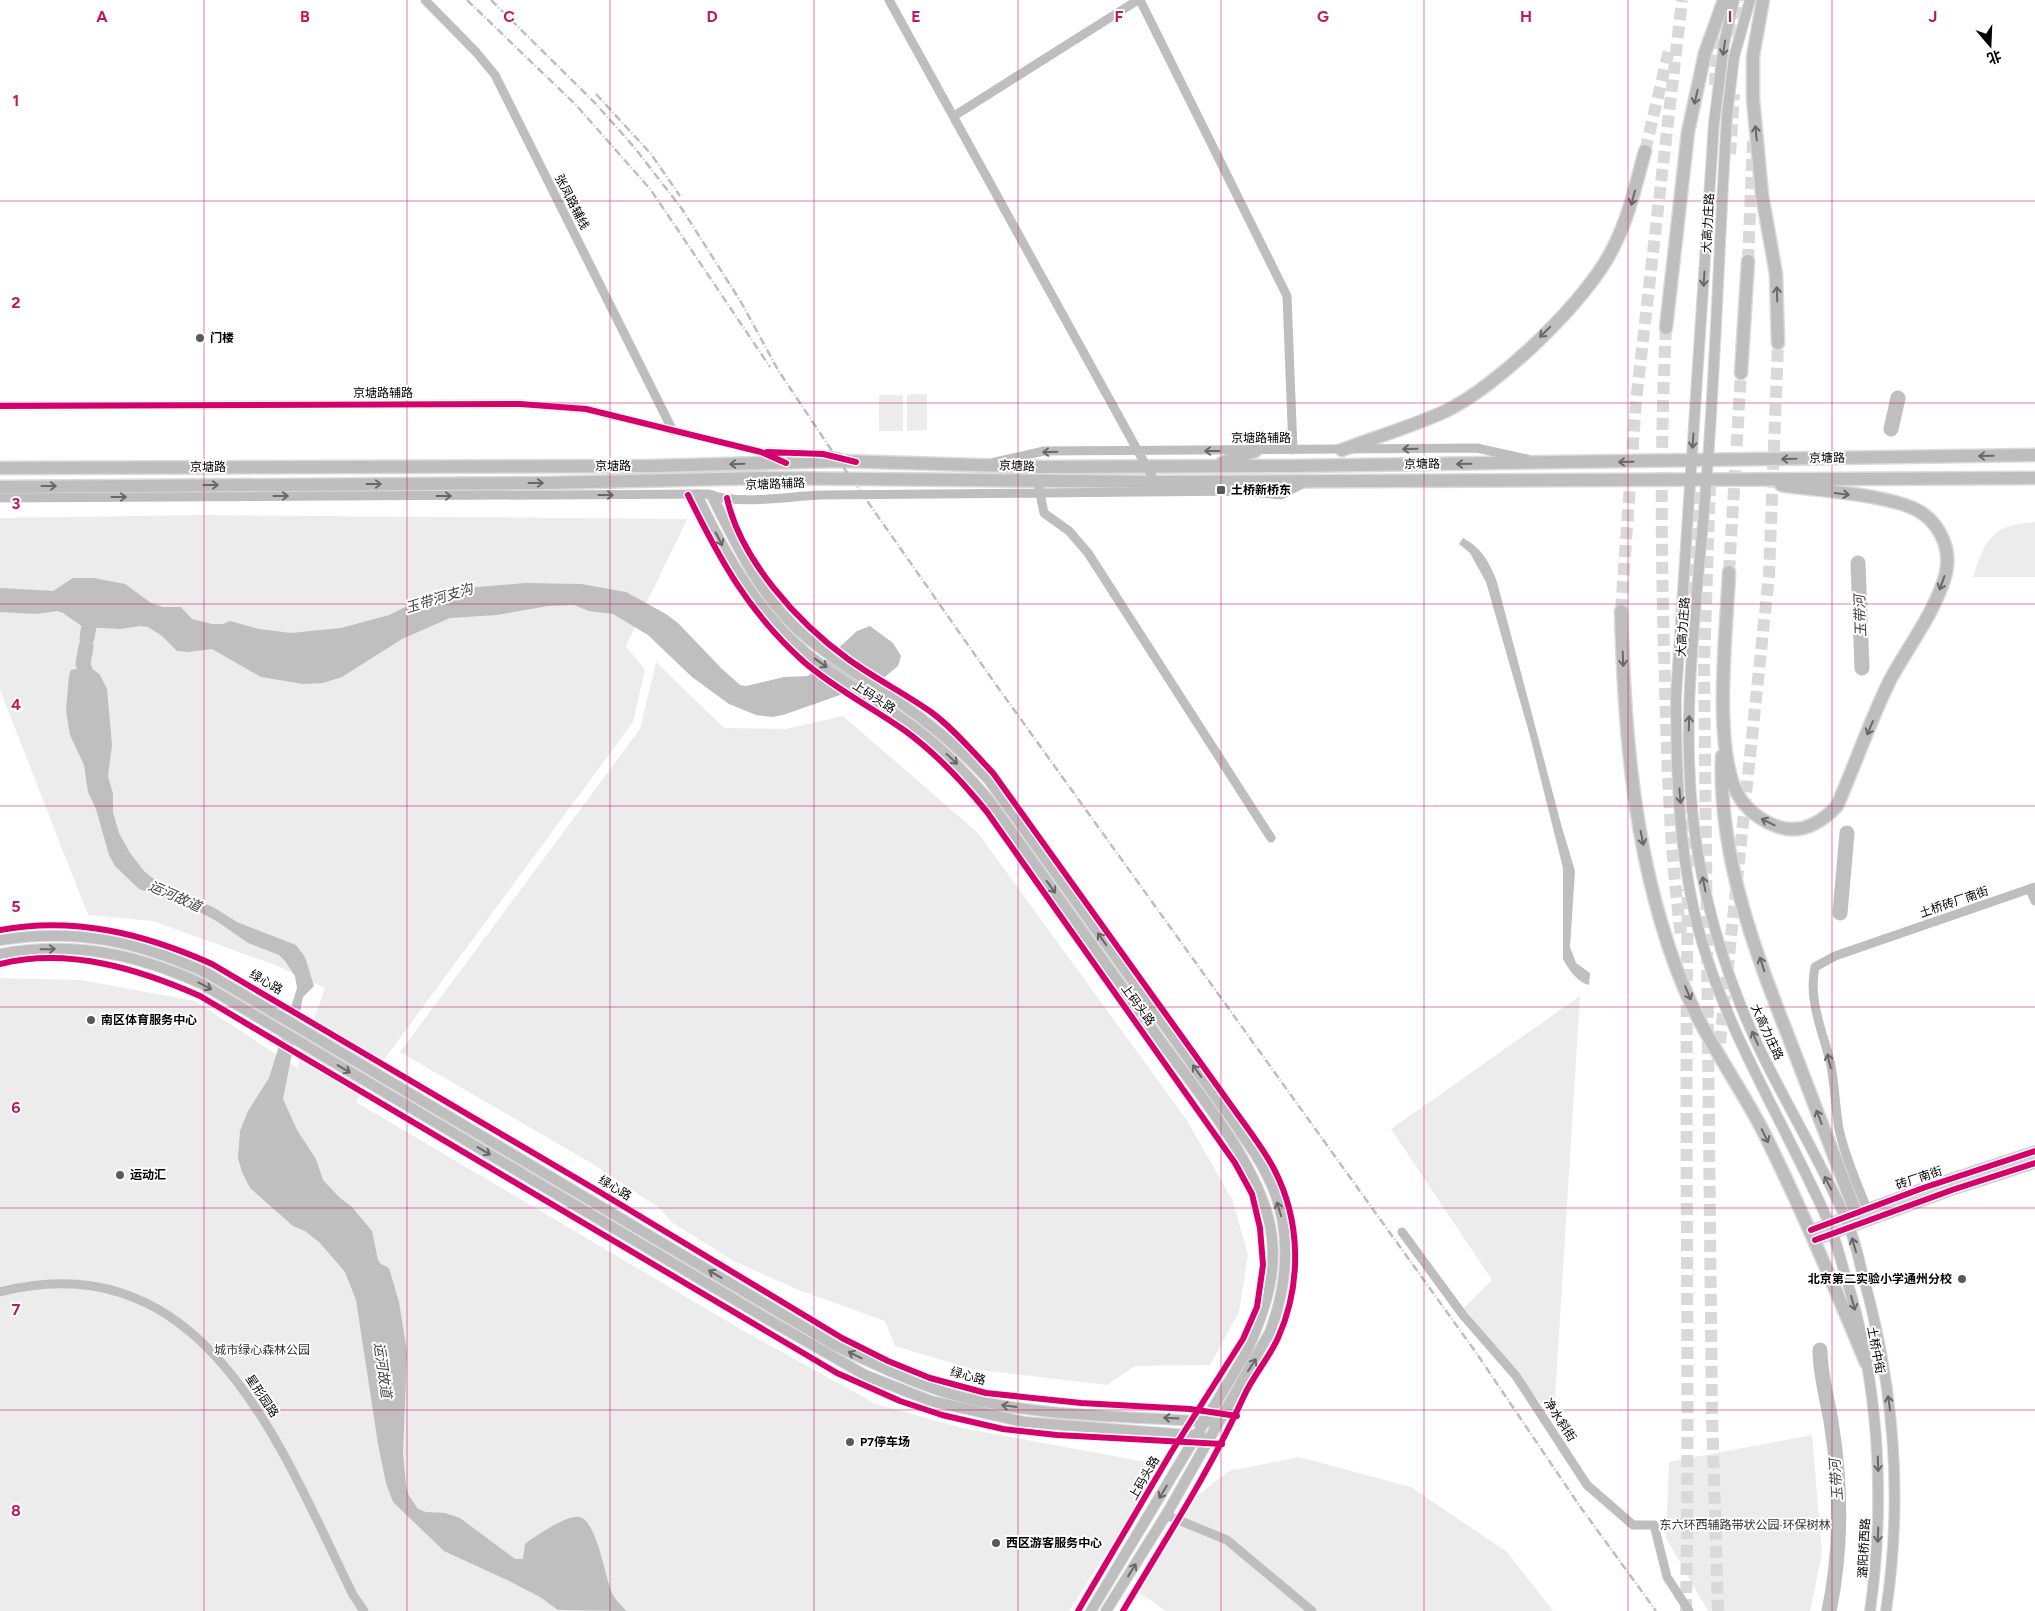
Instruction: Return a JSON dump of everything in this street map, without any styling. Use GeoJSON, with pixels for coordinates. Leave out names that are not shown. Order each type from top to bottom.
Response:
{"type":"FeatureCollection","features":[{"type":"Feature","properties":{"kind":"highway"},"geometry":{"type":"LineString","coordinates":[[1666,328],[1688,132],[1705,53],[1724,0]]}},
{"type":"Feature","properties":{"kind":"highway"},"geometry":{"type":"LineString","coordinates":[[1763,0],[1753,56],[1752,99],[1762,195],[1776,274],[1778,343]]}},
{"type":"Feature","properties":{"kind":"highway"},"geometry":{"type":"LineString","coordinates":[[1342,450],[1445,411],[1476,393],[1504,372],[1552,326],[1586,290],[1612,250],[1628,214],[1645,151]]}},
{"type":"Feature","properties":{"kind":"highway"},"geometry":{"type":"LineString","coordinates":[[1741,373],[1748,261]]}},
{"type":"Feature","properties":{"kind":"highway"},"geometry":{"type":"LineString","coordinates":[[1215,466],[1255,451]]}},
{"type":"Feature","properties":{"kind":"highway","name":"京塘路"},"geometry":{"type":"LineString","coordinates":[[0,468],[653,466],[856,462],[1044,467],[1215,466],[2035,455]]}},
{"type":"Feature","properties":{"kind":"highway","name":"京塘路"},"geometry":{"type":"LineString","coordinates":[[0,487],[536,483],[690,478],[1038,486],[1155,482],[2035,478]]}},
{"type":"Feature","properties":{"kind":"highway"},"geometry":{"type":"LineString","coordinates":[[1723,720],[1727,761],[1733,781],[1745,805],[1756,816],[1780,828],[1794,829],[1803,828],[1826,817],[1837,806],[1890,682],[1938,595],[1946,572],[1948,556],[1937,526],[1922,513],[1896,501],[1742,479]]}},
{"type":"Feature","properties":{"kind":"highway"},"geometry":{"type":"LineString","coordinates":[[1729,572],[1721,771],[1725,829],[1732,871],[1770,991],[1854,1216]]}},
{"type":"Feature","properties":{"kind":"highway"},"geometry":{"type":"LineString","coordinates":[[1621,611],[1624,712],[1629,757],[1635,802],[1661,922],[1697,1016],[1762,1129],[1813,1235],[1866,1363]]}},
{"type":"Feature","properties":{"kind":"main road","name":"大高力庄路"},"geometry":{"type":"LineString","coordinates":[[1734,0],[1724,44],[1714,123],[1676,696],[1676,736],[1684,852],[1694,908],[1714,978],[1829,1223]]}},
{"type":"Feature","properties":{"kind":"main road","name":"大高力庄路"},"geometry":{"type":"LineString","coordinates":[[1750,0],[1734,57],[1727,116],[1707,480],[1688,742],[1692,803],[1699,860],[1710,918],[1743,1012],[1760,1049],[1854,1216],[1890,1404],[1896,1486],[1895,1537],[1886,1611]]}},
{"type":"Feature","properties":{"kind":"main road","name":"上码头路"},"geometry":{"type":"LineString","coordinates":[[697,495],[728,556],[746,585],[768,613],[806,652],[915,728],[961,767],[1015,836],[1066,908],[1237,1150],[1258,1187],[1270,1229],[1273,1258],[1270,1289],[1261,1322],[1213,1436],[1106,1611]]}},
{"type":"Feature","properties":{"kind":"main road","name":"上码头路"},"geometry":{"type":"LineString","coordinates":[[712,496],[754,575],[775,605],[799,630],[842,665],[941,732],[989,780],[1257,1156],[1276,1198],[1285,1236],[1283,1288],[1270,1332],[1258,1356],[1235,1382],[1206,1421],[1091,1611]]}},
{"type":"Feature","properties":{"kind":"main road"},"geometry":{"type":"LineString","coordinates":[[1015,836],[1023,833],[1023,827]]}},
{"type":"Feature","properties":{"kind":"main road"},"geometry":{"type":"LineString","coordinates":[[1066,908],[1068,904],[1076,902]]}},
{"type":"Feature","properties":{"kind":"main road","name":"绿心路"},"geometry":{"type":"LineString","coordinates":[[0,940],[47,935],[110,940],[141,946],[207,972],[836,1346],[909,1380],[963,1397],[1033,1409],[1220,1422]]}},
{"type":"Feature","properties":{"kind":"main road"},"geometry":{"type":"LineString","coordinates":[[0,954],[27,949],[63,948],[106,952],[140,959],[202,984],[784,1330],[865,1375],[898,1389],[963,1409],[1024,1422],[1213,1436]]}},
{"type":"Feature","properties":{"kind":"main road","name":"砖厂南街"},"geometry":{"type":"LineString","coordinates":[[1813,1235],[1832,1234],[1854,1216],[2035,1151]]}},
{"type":"Feature","properties":{"kind":"main road","name":"砖厂南街"},"geometry":{"type":"LineString","coordinates":[[1813,1235],[1829,1223],[2035,1164]]}},
{"type":"Feature","properties":{"kind":"main road","name":"土桥中街"},"geometry":{"type":"LineString","coordinates":[[1829,1223],[1856,1312],[1866,1363],[1873,1407],[1879,1486]]}},
{"type":"Feature","properties":{"kind":"main road"},"geometry":{"type":"LineString","coordinates":[[1173,1476],[1177,1476],[1185,1484]]}},
{"type":"Feature","properties":{"kind":"main road","name":"潞阳桥西路"},"geometry":{"type":"LineString","coordinates":[[1870,1611],[1877,1546],[1879,1486]]}},
{"type":"Feature","properties":{"kind":"street","name":"张凤路辅线"},"geometry":{"type":"LineString","coordinates":[[425,0],[476,52],[495,75],[673,431]]}},
{"type":"Feature","properties":{"kind":"street"},"geometry":{"type":"LineString","coordinates":[[889,0],[1155,482]]}},
{"type":"Feature","properties":{"kind":"street"},"geometry":{"type":"LineString","coordinates":[[954,116],[1139,0],[1288,296],[1293,450]]}},
{"type":"Feature","properties":{"kind":"street","name":"京塘路辅路"},"geometry":{"type":"LineString","coordinates":[[0,406],[520,404],[586,410],[761,452],[786,463]]}},
{"type":"Feature","properties":{"kind":"street","name":"京塘路辅路"},"geometry":{"type":"LineString","coordinates":[[978,465],[1044,451],[1138,452],[1477,448],[1544,462]]}},
{"type":"Feature","properties":{"kind":"street","name":"京塘路辅路"},"geometry":{"type":"LineString","coordinates":[[761,452],[822,454],[856,462]]}},
{"type":"Feature","properties":{"kind":"street","name":"京塘路辅路"},"geometry":{"type":"LineString","coordinates":[[0,498],[697,495],[774,498],[1038,486],[1242,491],[1281,495],[1308,481]]}},
{"type":"Feature","properties":{"kind":"street"},"geometry":{"type":"LineString","coordinates":[[1038,486],[1044,513],[1069,531],[1088,553],[1271,838]]}},
{"type":"Feature","properties":{"kind":"street"},"geometry":{"type":"LineString","coordinates":[[2032,888],[2035,901]]}},
{"type":"Feature","properties":{"kind":"street","name":"土桥砖厂南街"},"geometry":{"type":"LineString","coordinates":[[1854,1216],[1845,1152],[1839,1128],[1834,1080],[1814,1001],[1812,981],[1815,967],[1823,961],[2032,888]]}},
{"type":"Feature","properties":{"kind":"street","name":"净水斜街"},"geometry":{"type":"LineString","coordinates":[[1402,1232],[1464,1315],[1516,1376],[1587,1485],[1633,1525],[1654,1525],[1667,1577],[1689,1611]]}},
{"type":"Feature","properties":{"kind":"street","name":"星形园路"},"geometry":{"type":"LineString","coordinates":[[0,1292],[26,1286],[80,1284],[121,1291],[162,1311],[204,1343],[231,1373],[264,1420],[300,1485],[353,1595],[364,1611]]}},
{"type":"Feature","properties":{"kind":"street"},"geometry":{"type":"LineString","coordinates":[[1166,1515],[1227,1540],[1312,1611]]}},
{"type":"Feature","properties":{"kind":"green space"},"geometry":{"type":"Polygon","coordinates":[[[907,394],[927,394],[927,430],[907,431],[907,394]]]}},
{"type":"Feature","properties":{"kind":"green space"},"geometry":{"type":"Polygon","coordinates":[[[879,395],[903,395],[903,431],[879,431],[879,395]]]}},
{"type":"Feature","properties":{"kind":"green space","name":"城市绿心森林公园"},"geometry":{"type":"Polygon","coordinates":[[[203,515],[687,519],[626,646],[645,670],[633,722],[386,1057],[356,1102],[744,1331],[876,1404],[962,1428],[1157,1464],[1141,1499],[1069,1611],[0,1611],[0,978],[81,980],[195,1001],[297,1068],[325,988],[275,965],[153,921],[88,915],[0,690],[0,518],[203,515]]]}},
{"type":"Feature","properties":{"kind":"green space"},"geometry":{"type":"Polygon","coordinates":[[[2035,522],[2035,577],[1973,577],[1982,553],[1992,536],[2009,527],[2035,522]]]}},
{"type":"Feature","properties":{"kind":"green space"},"geometry":{"type":"Polygon","coordinates":[[[656,662],[724,728],[786,729],[843,716],[978,833],[1186,1119],[1232,1199],[1248,1255],[1239,1312],[1210,1365],[1135,1366],[1107,1385],[972,1369],[895,1346],[885,1321],[796,1289],[736,1262],[674,1224],[658,1207],[591,1163],[400,1052],[640,729],[656,662]]]}},
{"type":"Feature","properties":{"kind":"green space"},"geometry":{"type":"Polygon","coordinates":[[[1580,996],[1555,1398],[1541,1404],[1464,1308],[1492,1280],[1391,1129],[1580,996]]]}},
{"type":"Feature","properties":{"kind":"green space","name":"东六环西辅路带状公园·环保树林"},"geometry":{"type":"Polygon","coordinates":[[[1812,1435],[1822,1554],[1810,1611],[1708,1611],[1666,1538],[1669,1462],[1812,1435]]]}},
{"type":"Feature","properties":{"kind":"green space"},"geometry":{"type":"Polygon","coordinates":[[[1299,1457],[1411,1487],[1507,1552],[1553,1611],[1166,1611],[1140,1593],[1178,1510],[1229,1471],[1299,1457]]]}},
{"type":"Feature","properties":{"kind":"water"},"geometry":{"type":"Polygon","coordinates":[[[1463,538],[1475,546],[1484,556],[1497,582],[1575,871],[1570,947],[1576,963],[1590,973],[1589,985],[1577,978],[1563,959],[1563,868],[1530,736],[1486,582],[1470,553],[1459,544],[1463,538]]]}},
{"type":"Feature","properties":{"kind":"water","name":"玉带河支沟"},"geometry":{"type":"Polygon","coordinates":[[[73,578],[94,578],[125,584],[151,603],[163,607],[181,607],[192,619],[212,624],[223,624],[230,621],[259,629],[291,633],[341,628],[389,615],[426,597],[454,589],[525,583],[581,584],[626,592],[666,614],[678,623],[722,669],[740,685],[746,686],[784,677],[808,676],[857,631],[870,626],[893,643],[901,656],[898,666],[880,681],[783,715],[772,717],[756,715],[729,704],[692,677],[648,635],[613,614],[589,611],[574,605],[548,606],[497,615],[450,618],[402,639],[342,677],[323,683],[303,684],[261,677],[212,649],[188,652],[177,651],[162,636],[148,627],[120,629],[83,627],[57,611],[36,614],[0,612],[0,588],[53,591],[73,578]]]}},
{"type":"Feature","properties":{"kind":"water"},"geometry":{"type":"Polygon","coordinates":[[[71,670],[94,670],[100,675],[107,689],[112,745],[108,776],[113,794],[113,812],[119,833],[130,853],[144,871],[160,884],[213,907],[237,922],[296,945],[305,957],[314,986],[303,997],[283,1099],[297,1130],[316,1159],[323,1180],[340,1198],[352,1207],[372,1231],[378,1260],[389,1268],[399,1302],[407,1352],[403,1452],[406,1486],[409,1496],[418,1509],[426,1512],[445,1513],[460,1518],[515,1559],[523,1559],[525,1544],[544,1531],[567,1519],[580,1517],[586,1521],[596,1539],[612,1593],[626,1611],[558,1610],[540,1597],[444,1551],[393,1502],[386,1483],[378,1444],[356,1300],[345,1272],[320,1243],[305,1231],[293,1226],[250,1188],[238,1158],[240,1131],[248,1111],[269,1078],[297,988],[295,976],[279,955],[248,943],[218,922],[187,905],[139,889],[115,866],[109,855],[96,809],[88,792],[84,765],[70,735],[66,710],[69,676],[71,670]]]}},
{"type":"Feature","properties":{"kind":"waterway","name":"玉带河"},"geometry":{"type":"LineString","coordinates":[[1891,429],[1898,398]]}},
{"type":"Feature","properties":{"kind":"waterway","name":"玉带河"},"geometry":{"type":"LineString","coordinates":[[1858,563],[1862,668]]}},
{"type":"Feature","properties":{"kind":"waterway","name":"运河故道"},"geometry":{"type":"LineString","coordinates":[[87,638],[92,607]]}},
{"type":"Feature","properties":{"kind":"waterway","name":"运河故道"},"geometry":{"type":"LineString","coordinates":[[86,646],[83,664],[91,688]]}},
{"type":"Feature","properties":{"kind":"waterway","name":"玉带河"},"geometry":{"type":"LineString","coordinates":[[1840,913],[1847,833]]}},
{"type":"Feature","properties":{"kind":"waterway","name":"玉带河"},"geometry":{"type":"LineString","coordinates":[[1820,1350],[1822,1377],[1831,1421],[1837,1468],[1839,1516],[1836,1564],[1829,1611]]}},
{"type":"Feature","properties":{"kind":"tunnel"},"geometry":{"type":"LineString","coordinates":[[1621,611],[1636,401],[1682,0]]}},
{"type":"Feature","properties":{"kind":"tunnel"},"geometry":{"type":"LineString","coordinates":[[1738,37],[1741,0]]}},
{"type":"Feature","properties":{"kind":"tunnel"},"geometry":{"type":"LineString","coordinates":[[1715,85],[1719,20]]}},
{"type":"Feature","properties":{"kind":"tunnel"},"geometry":{"type":"LineString","coordinates":[[1645,151],[1670,46]]}},
{"type":"Feature","properties":{"kind":"tunnel"},"geometry":{"type":"LineString","coordinates":[[1730,154],[1734,94]]}},
{"type":"Feature","properties":{"kind":"tunnel"},"geometry":{"type":"LineString","coordinates":[[1748,261],[1753,141]]}},
{"type":"Feature","properties":{"kind":"tunnel"},"geometry":{"type":"LineString","coordinates":[[1666,328],[1662,460],[1664,637],[1670,808],[1674,872],[1681,935]]}},
{"type":"Feature","properties":{"kind":"tunnel"},"geometry":{"type":"LineString","coordinates":[[1718,1061],[1769,575],[1778,343]]}},
{"type":"Feature","properties":{"kind":"tunnel"},"geometry":{"type":"LineString","coordinates":[[1729,572],[1741,373]]}},
{"type":"Feature","properties":{"kind":"tunnel"},"geometry":{"type":"LineString","coordinates":[[1693,594],[1694,482]]}},
{"type":"Feature","properties":{"kind":"tunnel"},"geometry":{"type":"LineString","coordinates":[[1710,484],[1704,663],[1712,1415],[1718,1611]]}},
{"type":"Feature","properties":{"kind":"tunnel"},"geometry":{"type":"LineString","coordinates":[[1688,867],[1689,809]]}},
{"type":"Feature","properties":{"kind":"tunnel"},"geometry":{"type":"LineString","coordinates":[[1686,1611],[1688,889]]}},
{"type":"Feature","properties":{"kind":"railway"},"geometry":{"type":"LineString","coordinates":[[467,0],[576,105],[651,190],[770,367]]}},
{"type":"Feature","properties":{"kind":"railway"},"geometry":{"type":"LineString","coordinates":[[491,0],[595,103],[634,147],[682,209],[741,302],[778,370],[830,448],[994,682],[1477,1354],[1579,1505],[1656,1611]]}},
{"type":"Feature","properties":{"kind":"railway"},"geometry":{"type":"LineString","coordinates":[[596,94],[651,154],[680,196]]}},
{"type":"Feature","properties":{"kind":"cycle path"},"geometry":{"type":"LineString","coordinates":[[0,406],[520,404],[586,409],[761,452],[786,463]]}},
{"type":"Feature","properties":{"kind":"cycle path"},"geometry":{"type":"LineString","coordinates":[[767,452],[823,454],[856,462]]}},
{"type":"Feature","properties":{"kind":"cycle path"},"geometry":{"type":"LineString","coordinates":[[688,495],[737,584],[751,604],[784,643],[804,662],[828,680],[904,730],[927,748],[958,778],[987,812],[1235,1163],[1252,1194],[1260,1228],[1263,1265],[1257,1307],[1243,1339],[1172,1451],[1078,1611]]}},
{"type":"Feature","properties":{"kind":"cycle path"},"geometry":{"type":"LineString","coordinates":[[727,498],[744,544],[774,588],[791,608],[848,659],[931,712],[948,726],[993,773],[1257,1142],[1274,1169],[1283,1189],[1293,1231],[1295,1253],[1294,1275],[1286,1317],[1278,1338],[1248,1389],[1217,1451],[1123,1611]]}},
{"type":"Feature","properties":{"kind":"cycle path"},"geometry":{"type":"LineString","coordinates":[[0,930],[55,925],[109,930],[161,944],[212,964],[593,1188],[842,1338],[888,1361],[930,1378],[986,1393],[1081,1403],[1190,1409],[1237,1416]]}},
{"type":"Feature","properties":{"kind":"cycle path"},"geometry":{"type":"LineString","coordinates":[[0,964],[26,959],[51,958],[103,964],[153,977],[200,996],[837,1373],[900,1401],[942,1415],[1003,1429],[1057,1435],[1222,1444]]}},
{"type":"Feature","properties":{"kind":"cycle path"},"geometry":{"type":"LineString","coordinates":[[1811,1230],[1923,1188],[2035,1151]]}},
{"type":"Feature","properties":{"kind":"cycle path"},"geometry":{"type":"LineString","coordinates":[[1815,1240],[1952,1190],[2035,1163]]}},
{"type":"Feature","properties":{"kind":"place","name":"门楼"},"geometry":{"type":"Point","coordinates":[200,338]}},
{"type":"Feature","properties":{"kind":"place","name":"土桥新桥东"},"geometry":{"type":"Point","coordinates":[1221,490]}},
{"type":"Feature","properties":{"kind":"place","name":"南区体育服务中心"},"geometry":{"type":"Point","coordinates":[91,1020]}},
{"type":"Feature","properties":{"kind":"place","name":"运动汇"},"geometry":{"type":"Point","coordinates":[120,1175]}},
{"type":"Feature","properties":{"kind":"place","name":"北京第二实验小学通州分校"},"geometry":{"type":"Point","coordinates":[1962,1279]}},
{"type":"Feature","properties":{"kind":"place","name":"P7停车场"},"geometry":{"type":"Point","coordinates":[850,1442]}},
{"type":"Feature","properties":{"kind":"place","name":"西区游客服务中心"},"geometry":{"type":"Point","coordinates":[996,1543]}}]}
